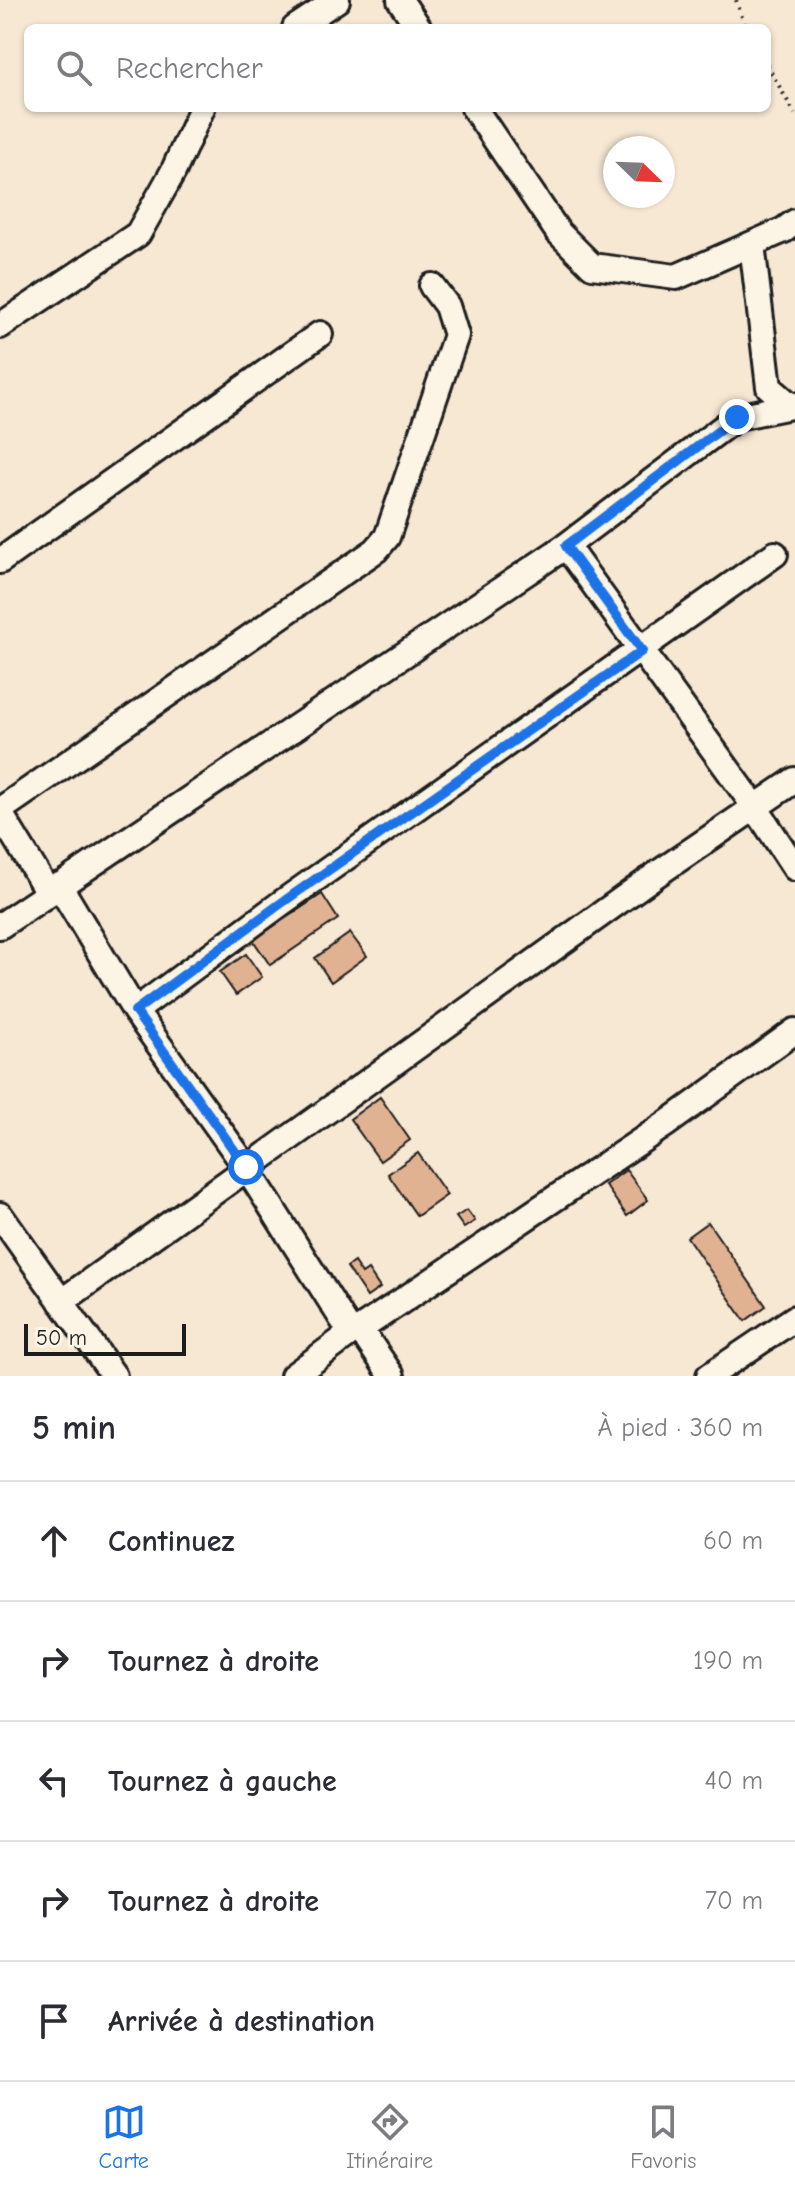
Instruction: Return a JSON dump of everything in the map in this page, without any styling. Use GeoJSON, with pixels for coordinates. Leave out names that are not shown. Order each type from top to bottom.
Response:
{"type":"FeatureCollection","features":[{"type":"Feature","properties":{"kind":"street"},"geometry":{"type":"LineString","coordinates":[[301,24],[337,0]]}},
{"type":"Feature","properties":{"kind":"street"},"geometry":{"type":"LineString","coordinates":[[400,0],[416,24]]}},
{"type":"Feature","properties":{"kind":"street"},"geometry":{"type":"LineString","coordinates":[[0,326],[138,234],[173,172],[200,112]]}},
{"type":"Feature","properties":{"kind":"street"},"geometry":{"type":"LineString","coordinates":[[477,112],[558,232],[592,266],[676,277],[784,230],[795,222]]}},
{"type":"Feature","properties":{"kind":"street"},"geometry":{"type":"LineString","coordinates":[[752,244],[769,387],[793,405]]}},
{"type":"Feature","properties":{"kind":"street"},"geometry":{"type":"LineString","coordinates":[[392,1376],[356,1331],[0,811],[376,550],[387,537],[456,335],[447,306],[432,286]]}},
{"type":"Feature","properties":{"kind":"street"},"geometry":{"type":"LineString","coordinates":[[0,561],[320,334]]}},
{"type":"Feature","properties":{"kind":"street"},"geometry":{"type":"LineString","coordinates":[[0,926],[566,546],[737,417],[793,405]]}},
{"type":"Feature","properties":{"kind":"street"},"geometry":{"type":"LineString","coordinates":[[566,546],[755,807],[795,868]]}},
{"type":"Feature","properties":{"kind":"street"},"geometry":{"type":"LineString","coordinates":[[135,1011],[293,895],[775,554]]}},
{"type":"Feature","properties":{"kind":"street"},"geometry":{"type":"LineString","coordinates":[[61,1302],[657,874],[795,780]]}},
{"type":"Feature","properties":{"kind":"street"},"geometry":{"type":"LineString","coordinates":[[293,1376],[666,1124],[795,1031]]}},
{"type":"Feature","properties":{"kind":"street"},"geometry":{"type":"LineString","coordinates":[[0,1215],[114,1376]]}},
{"type":"Feature","properties":{"kind":"street"},"geometry":{"type":"LineString","coordinates":[[709,1376],[795,1318]]}},
{"type":"Feature","properties":{"kind":"path"},"geometry":{"type":"LineString","coordinates":[[736,0],[745,24]]}},
{"type":"Feature","properties":{"kind":"path"},"geometry":{"type":"LineString","coordinates":[[771,72],[795,114]]}},
{"type":"Feature","properties":{"kind":"building"},"geometry":{"type":"Polygon","coordinates":[[[322,894],[338,919],[270,965],[253,940],[322,894]]]}},
{"type":"Feature","properties":{"kind":"building"},"geometry":{"type":"Polygon","coordinates":[[[350,933],[367,956],[331,982],[315,958],[350,933]]]}},
{"type":"Feature","properties":{"kind":"building"},"geometry":{"type":"Polygon","coordinates":[[[246,954],[262,977],[236,995],[220,972],[246,954]]]}},
{"type":"Feature","properties":{"kind":"building"},"geometry":{"type":"Polygon","coordinates":[[[380,1097],[410,1140],[380,1161],[350,1119],[380,1097]]]}},
{"type":"Feature","properties":{"kind":"building"},"geometry":{"type":"Polygon","coordinates":[[[418,1153],[447,1195],[417,1216],[388,1174],[418,1153]]]}},
{"type":"Feature","properties":{"kind":"building"},"geometry":{"type":"Polygon","coordinates":[[[626,1170],[648,1200],[627,1216],[605,1185],[626,1170]]]}},
{"type":"Feature","properties":{"kind":"building"},"geometry":{"type":"Polygon","coordinates":[[[467,1210],[475,1221],[464,1228],[456,1217],[467,1210]]]}},
{"type":"Feature","properties":{"kind":"building"},"geometry":{"type":"Polygon","coordinates":[[[708,1222],[766,1306],[745,1321],[687,1237],[708,1222]]]}},
{"type":"Feature","properties":{"kind":"building"},"geometry":{"type":"Polygon","coordinates":[[[354,1262],[362,1274],[368,1270],[380,1288],[367,1297],[347,1267],[354,1262]]]}},
{"type":"Feature","properties":{"kind":"route"},"geometry":{"type":"LineString","coordinates":[[246,1167],[135,1011],[280,904],[642,651],[566,546],[737,417]]}}]}
